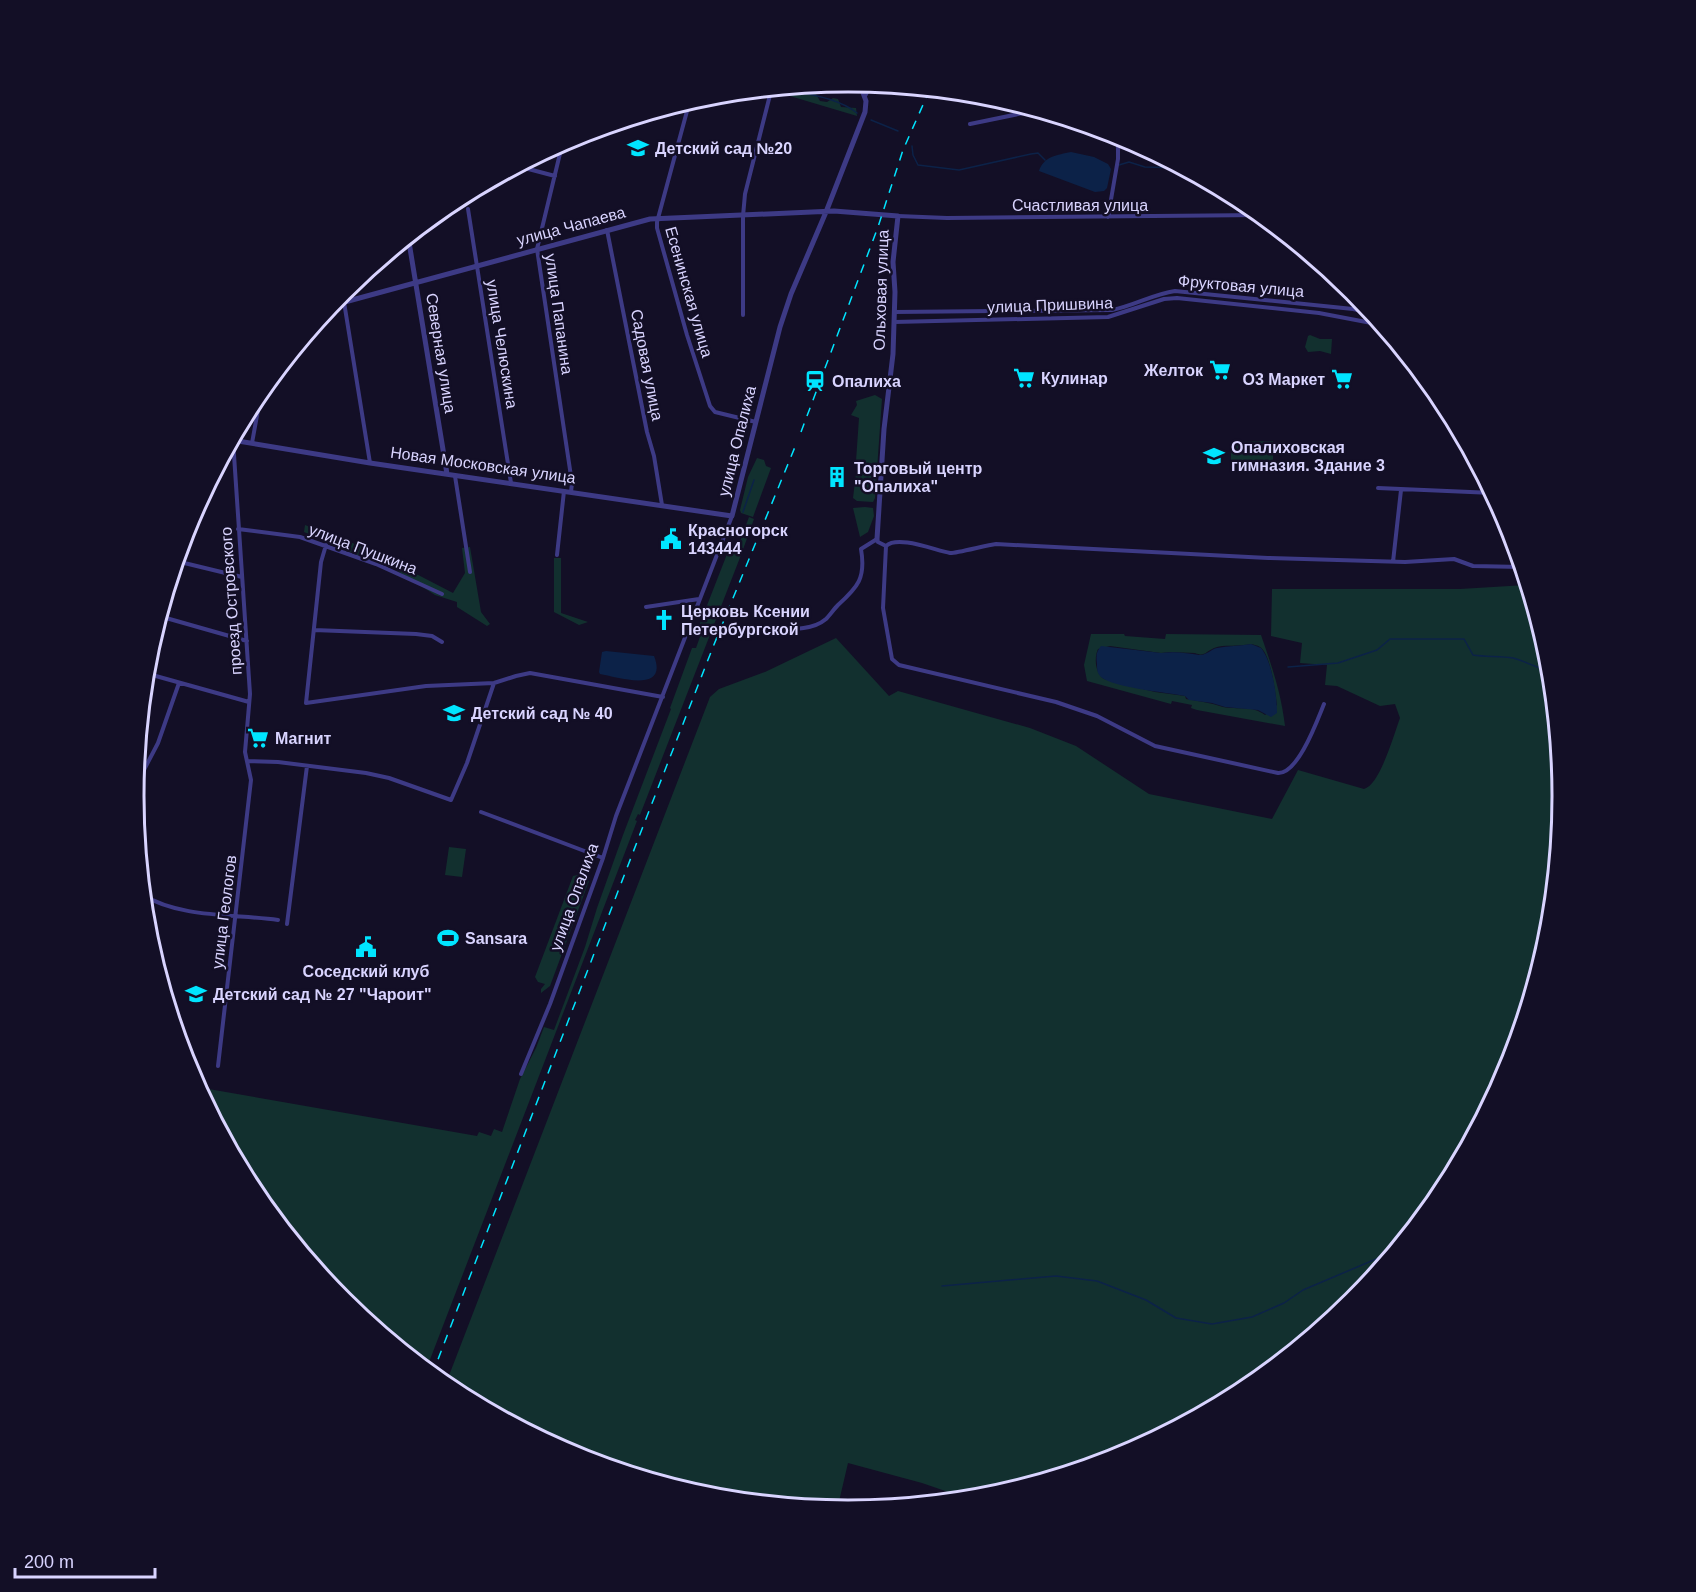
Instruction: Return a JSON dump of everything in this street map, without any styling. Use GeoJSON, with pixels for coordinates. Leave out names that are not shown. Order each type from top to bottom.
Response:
{"type":"FeatureCollection","features":[{"type":"Feature","properties":{"kind":"street","name":"улица Опалиха"},"geometry":{"type":"LineString","coordinates":[[521,1074],[545,1018],[616,816],[732,516],[780,327],[791,294],[866,112],[867,92]]}},
{"type":"Feature","properties":{"kind":"street"},"geometry":{"type":"LineString","coordinates":[[743,315],[745,194],[770,97]]}},
{"type":"Feature","properties":{"kind":"street","name":"Есенинская улица"},"geometry":{"type":"LineString","coordinates":[[687,111],[657,222],[660,238],[710,406],[715,412],[756,422]]}},
{"type":"Feature","properties":{"kind":"street"},"geometry":{"type":"LineString","coordinates":[[970,124],[1020,114]]}},
{"type":"Feature","properties":{"kind":"street"},"geometry":{"type":"LineString","coordinates":[[1108,217],[1119,146]]}},
{"type":"Feature","properties":{"kind":"street","name":"улица Папанина"},"geometry":{"type":"LineString","coordinates":[[560,153],[537,249],[572,483],[571,492]]}},
{"type":"Feature","properties":{"kind":"street"},"geometry":{"type":"LineString","coordinates":[[527,169],[555,176]]}},
{"type":"Feature","properties":{"kind":"street","name":"улица Челюскина"},"geometry":{"type":"LineString","coordinates":[[468,209],[511,483]]}},
{"type":"Feature","properties":{"kind":"street","name":"улица Чапаева"},"geometry":{"type":"LineString","coordinates":[[347,301],[659,217],[826,212],[898,216]]}},
{"type":"Feature","properties":{"kind":"street","name":"Счастливая улица"},"geometry":{"type":"LineString","coordinates":[[898,216],[947,218],[1246,215]]}},
{"type":"Feature","properties":{"kind":"street","name":"Ольховая улица"},"geometry":{"type":"LineString","coordinates":[[878,541],[884,429],[893,354],[893,262],[898,216]]}},
{"type":"Feature","properties":{"kind":"street","name":"Садовая улица"},"geometry":{"type":"LineString","coordinates":[[607,230],[662,505]]}},
{"type":"Feature","properties":{"kind":"street","name":"Северная улица"},"geometry":{"type":"LineString","coordinates":[[409,245],[447,474]]}},
{"type":"Feature","properties":{"kind":"street","name":"Фруктовая улица"},"geometry":{"type":"LineString","coordinates":[[894,312],[1112,310],[1124,308],[1164,292],[1175,291],[1358,310]]}},
{"type":"Feature","properties":{"kind":"street","name":"улица Пришвина"},"geometry":{"type":"LineString","coordinates":[[894,322],[1108,317],[1164,299],[1177,298],[1319,313],[1370,323]]}},
{"type":"Feature","properties":{"kind":"street"},"geometry":{"type":"LineString","coordinates":[[344,304],[370,463]]}},
{"type":"Feature","properties":{"kind":"street"},"geometry":{"type":"LineString","coordinates":[[252,443],[258,412]]}},
{"type":"Feature","properties":{"kind":"street","name":"Новая Московская улица"},"geometry":{"type":"LineString","coordinates":[[240,441],[370,463],[732,516]]}},
{"type":"Feature","properties":{"kind":"street","name":"проезд Островского"},"geometry":{"type":"LineString","coordinates":[[233,453],[247,641],[249,702],[245,744],[248,761]]}},
{"type":"Feature","properties":{"kind":"street"},"geometry":{"type":"LineString","coordinates":[[455,475],[471,572]]}},
{"type":"Feature","properties":{"kind":"street"},"geometry":{"type":"LineString","coordinates":[[1378,488],[1484,493]]}},
{"type":"Feature","properties":{"kind":"street"},"geometry":{"type":"LineString","coordinates":[[557,555],[564,490]]}},
{"type":"Feature","properties":{"kind":"street"},"geometry":{"type":"LineString","coordinates":[[1393,562],[1401,490]]}},
{"type":"Feature","properties":{"kind":"street","name":"улица Пушкина"},"geometry":{"type":"LineString","coordinates":[[238,529],[300,537],[326,545],[376,564],[442,594]]}},
{"type":"Feature","properties":{"kind":"street"},"geometry":{"type":"LineString","coordinates":[[772,629],[797,630],[827,618],[860,584],[863,561],[861,549],[878,541],[886,546],[883,608],[892,659],[899,665],[1056,702],[1097,716],[1155,746],[1278,773],[1288,770],[1305,746],[1323,704]]}},
{"type":"Feature","properties":{"kind":"street"},"geometry":{"type":"LineString","coordinates":[[886,546],[897,541],[953,554],[965,549],[996,544],[1266,558],[1393,562],[1454,560],[1473,566],[1514,567]]}},
{"type":"Feature","properties":{"kind":"street"},"geometry":{"type":"LineString","coordinates":[[326,545],[321,562],[306,702],[426,686],[494,683],[530,673],[663,697]]}},
{"type":"Feature","properties":{"kind":"street"},"geometry":{"type":"LineString","coordinates":[[184,563],[242,577]]}},
{"type":"Feature","properties":{"kind":"street"},"geometry":{"type":"LineString","coordinates":[[645,607],[700,598]]}},
{"type":"Feature","properties":{"kind":"street"},"geometry":{"type":"LineString","coordinates":[[167,618],[247,641]]}},
{"type":"Feature","properties":{"kind":"street"},"geometry":{"type":"LineString","coordinates":[[314,630],[416,634],[432,636],[442,642]]}},
{"type":"Feature","properties":{"kind":"street"},"geometry":{"type":"LineString","coordinates":[[154,676],[249,702]]}},
{"type":"Feature","properties":{"kind":"street"},"geometry":{"type":"LineString","coordinates":[[145,771],[159,743],[179,683]]}},
{"type":"Feature","properties":{"kind":"street"},"geometry":{"type":"LineString","coordinates":[[248,761],[307,766],[389,778],[451,800],[467,763],[494,683]]}},
{"type":"Feature","properties":{"kind":"street","name":"улица Геологов"},"geometry":{"type":"LineString","coordinates":[[218,1066],[251,780],[248,761]]}},
{"type":"Feature","properties":{"kind":"street"},"geometry":{"type":"LineString","coordinates":[[288,924],[307,766]]}},
{"type":"Feature","properties":{"kind":"street"},"geometry":{"type":"LineString","coordinates":[[480,812],[603,858]]}},
{"type":"Feature","properties":{"kind":"street"},"geometry":{"type":"LineString","coordinates":[[152,899],[167,907],[278,920]]}},
{"type":"Feature","properties":{"kind":"green space"},"geometry":{"type":"Polygon","coordinates":[[[811,93],[816,94],[820,101],[838,99],[841,107],[856,108],[857,116],[786,95],[811,93]]]}},
{"type":"Feature","properties":{"kind":"green space"},"geometry":{"type":"Polygon","coordinates":[[[1310,335],[1320,339],[1332,339],[1331,354],[1320,351],[1308,352],[1305,347],[1310,335]]]}},
{"type":"Feature","properties":{"kind":"green space"},"geometry":{"type":"Polygon","coordinates":[[[875,395],[882,399],[875,498],[873,502],[857,501],[853,498],[859,418],[851,415],[857,405],[856,401],[875,395]]]}},
{"type":"Feature","properties":{"kind":"green space"},"geometry":{"type":"Polygon","coordinates":[[[1273,441],[1273,470],[1231,470],[1231,442],[1273,441]]]}},
{"type":"Feature","properties":{"kind":"green space"},"geometry":{"type":"Polygon","coordinates":[[[757,458],[764,460],[766,466],[771,468],[753,517],[741,513],[740,510],[748,477],[757,458]]]}},
{"type":"Feature","properties":{"kind":"green space"},"geometry":{"type":"Polygon","coordinates":[[[853,508],[873,508],[874,516],[868,532],[860,537],[853,508]]]}},
{"type":"Feature","properties":{"kind":"green space"},"geometry":{"type":"Polygon","coordinates":[[[749,517],[754,519],[640,815],[638,814],[635,820],[637,821],[429,1362],[383,1326],[318,1261],[262,1187],[238,1148],[207,1089],[477,1136],[479,1132],[491,1136],[494,1129],[502,1132],[520,1079],[544,1027],[554,1030],[692,648],[696,648],[701,634],[697,631],[729,549],[736,552],[749,517]]]}},
{"type":"Feature","properties":{"kind":"green space"},"geometry":{"type":"Polygon","coordinates":[[[305,525],[368,549],[453,593],[465,573],[462,548],[470,547],[481,612],[490,624],[487,626],[457,607],[457,602],[435,595],[390,566],[369,560],[304,532],[305,525]]]}},
{"type":"Feature","properties":{"kind":"green space"},"geometry":{"type":"Polygon","coordinates":[[[554,558],[561,558],[561,613],[588,622],[579,625],[554,612],[554,558]]]}},
{"type":"Feature","properties":{"kind":"green space"},"geometry":{"type":"Polygon","coordinates":[[[1520,585],[1539,659],[1551,750],[1552,796],[1551,842],[1539,933],[1515,1022],[1499,1066],[1480,1108],[1434,1187],[1378,1261],[1313,1326],[1277,1355],[1239,1382],[1160,1428],[1074,1463],[985,1487],[950,1493],[848,1463],[839,1500],[802,1499],[711,1487],[622,1463],[536,1428],[449,1376],[710,697],[719,689],[765,672],[836,638],[889,696],[898,691],[1030,728],[1076,746],[1149,794],[1272,819],[1298,770],[1364,789],[1370,785],[1386,758],[1400,718],[1395,704],[1380,706],[1337,686],[1325,685],[1327,665],[1300,663],[1302,643],[1271,636],[1272,589],[1460,589],[1520,585]]]}},
{"type":"Feature","properties":{"kind":"green space"},"geometry":{"type":"Polygon","coordinates":[[[1091,634],[1124,634],[1125,636],[1165,639],[1166,634],[1261,635],[1279,691],[1285,726],[1197,710],[1191,708],[1192,705],[1172,701],[1171,704],[1087,681],[1084,665],[1091,634]],[[1252,644],[1218,647],[1205,654],[1161,653],[1110,646],[1098,649],[1096,665],[1104,679],[1155,692],[1185,696],[1186,699],[1223,707],[1255,710],[1265,715],[1277,705],[1274,683],[1264,651],[1252,644]]]}},
{"type":"Feature","properties":{"kind":"green space"},"geometry":{"type":"Polygon","coordinates":[[[449,847],[466,849],[462,877],[445,875],[449,847]]]}},
{"type":"Feature","properties":{"kind":"green space"},"geometry":{"type":"Polygon","coordinates":[[[582,874],[589,881],[550,986],[541,993],[545,984],[538,982],[535,977],[573,876],[582,874]]]}},
{"type":"Feature","properties":{"kind":"water"},"geometry":{"type":"Polygon","coordinates":[[[1071,152],[1094,157],[1108,164],[1111,169],[1107,188],[1104,191],[1095,192],[1039,171],[1048,159],[1071,152]]]}},
{"type":"Feature","properties":{"kind":"water"},"geometry":{"type":"Polygon","coordinates":[[[1251,644],[1261,648],[1271,670],[1277,713],[1271,717],[1258,710],[1225,707],[1189,700],[1185,696],[1117,684],[1101,677],[1097,669],[1097,654],[1101,646],[1202,655],[1217,648],[1251,644]]]}},
{"type":"Feature","properties":{"kind":"water"},"geometry":{"type":"Polygon","coordinates":[[[602,652],[654,656],[657,668],[654,675],[648,679],[639,680],[600,674],[602,652]]]}},
{"type":"Feature","properties":{"kind":"waterway"},"geometry":{"type":"LineString","coordinates":[[805,93],[840,103],[857,113]]}},
{"type":"Feature","properties":{"kind":"waterway"},"geometry":{"type":"LineString","coordinates":[[871,120],[898,131]]}},
{"type":"Feature","properties":{"kind":"waterway"},"geometry":{"type":"LineString","coordinates":[[912,146],[918,165],[959,170],[1038,153],[1045,160]]}},
{"type":"Feature","properties":{"kind":"waterway"},"geometry":{"type":"LineString","coordinates":[[1119,165],[1129,162],[1145,167],[1167,168]]}},
{"type":"Feature","properties":{"kind":"waterway"},"geometry":{"type":"LineString","coordinates":[[743,512],[754,480]]}},
{"type":"Feature","properties":{"kind":"waterway"},"geometry":{"type":"LineString","coordinates":[[1288,667],[1338,663],[1377,650],[1390,639],[1464,639],[1473,655],[1513,658],[1540,668]]}},
{"type":"Feature","properties":{"kind":"waterway"},"geometry":{"type":"LineString","coordinates":[[942,1286],[1056,1276],[1097,1281],[1146,1300],[1176,1318],[1212,1324],[1252,1317],[1284,1303],[1303,1290],[1381,1257]]}},
{"type":"Feature","properties":{"kind":"railway"},"geometry":{"type":"LineString","coordinates":[[801,432],[878,227],[903,150],[927,97]]}},
{"type":"Feature","properties":{"kind":"railway"},"geometry":{"type":"LineString","coordinates":[[435,1367],[713,647],[797,442]]}},
{"type":"Feature","properties":{"kind":"place","name":"Детский сад №20"},"geometry":{"type":"Point","coordinates":[638,148]}},
{"type":"Feature","properties":{"kind":"place","name":"Желток"},"geometry":{"type":"Point","coordinates":[1220,370]}},
{"type":"Feature","properties":{"kind":"place","name":"Кулинар"},"geometry":{"type":"Point","coordinates":[1024,378]}},
{"type":"Feature","properties":{"kind":"place","name":"О3 Маркет"},"geometry":{"type":"Point","coordinates":[1342,379]}},
{"type":"Feature","properties":{"kind":"place","name":"Опалиха"},"geometry":{"type":"Point","coordinates":[815,381]}},
{"type":"Feature","properties":{"kind":"place","name":"Опалиховская гимназия. Здание 3"},"geometry":{"type":"Point","coordinates":[1214,456]}},
{"type":"Feature","properties":{"kind":"place","name":"Торговый центр \"Опалиха\""},"geometry":{"type":"Point","coordinates":[837,477]}},
{"type":"Feature","properties":{"kind":"place","name":"Красногорск 143444"},"geometry":{"type":"Point","coordinates":[671,539]}},
{"type":"Feature","properties":{"kind":"place","name":"Церковь Ксении Петербургской"},"geometry":{"type":"Point","coordinates":[664,620]}},
{"type":"Feature","properties":{"kind":"place","name":"Детский сад № 40"},"geometry":{"type":"Point","coordinates":[454,713]}},
{"type":"Feature","properties":{"kind":"place","name":"Магнит"},"geometry":{"type":"Point","coordinates":[258,738]}},
{"type":"Feature","properties":{"kind":"place","name":"Sansara"},"geometry":{"type":"Point","coordinates":[448,938]}},
{"type":"Feature","properties":{"kind":"place","name":"Соседский клуб"},"geometry":{"type":"Point","coordinates":[366,947]}},
{"type":"Feature","properties":{"kind":"place","name":"Детский сад № 27 \"Чароит\""},"geometry":{"type":"Point","coordinates":[196,994]}}]}
